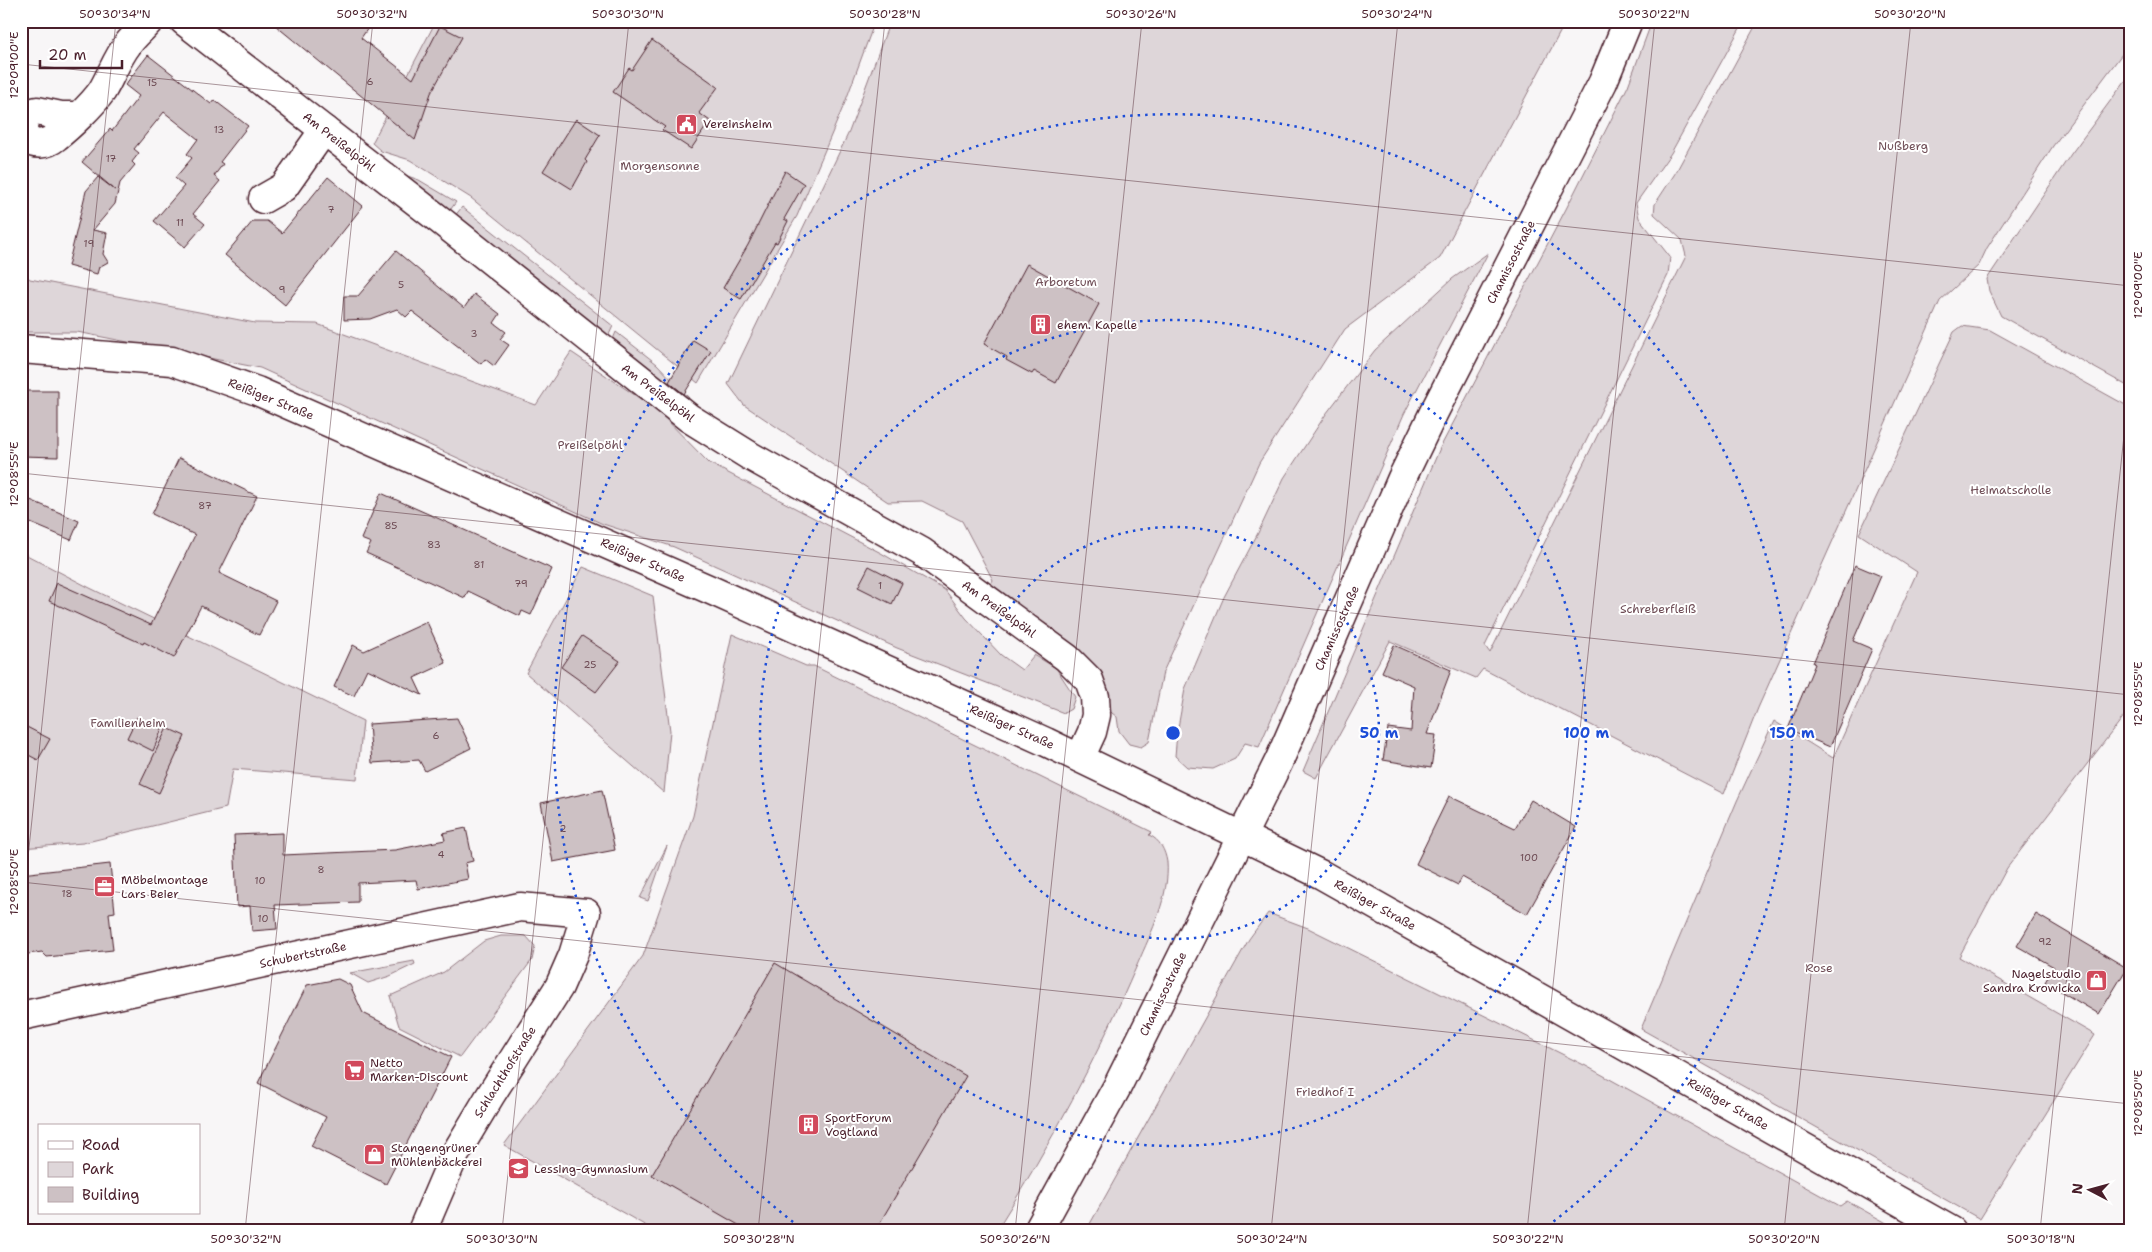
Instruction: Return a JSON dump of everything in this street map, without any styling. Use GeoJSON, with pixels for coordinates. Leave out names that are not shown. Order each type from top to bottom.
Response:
{"type":"FeatureCollection","features":[{"type":"Feature","properties":{"kind":"street"},"geometry":{"type":"LineString","coordinates":[[78,116],[101,93],[127,44],[149,21]]}},
{"type":"Feature","properties":{"kind":"street","name":"Am Preißelpöhl"},"geometry":{"type":"LineString","coordinates":[[184,21],[689,418],[750,456],[922,552],[1067,658],[1089,680],[1095,697],[1096,715],[1092,732],[1080,758]]}},
{"type":"Feature","properties":{"kind":"street","name":"Chamissostraße"},"geometry":{"type":"LineString","coordinates":[[1038,1231],[1117,1087],[1283,752],[1402,478],[1604,82],[1628,21]]}},
{"type":"Feature","properties":{"kind":"street"},"geometry":{"type":"LineString","coordinates":[[263,199],[284,187],[324,130]]}},
{"type":"Feature","properties":{"kind":"street","name":"Reißiger Straße"},"geometry":{"type":"LineString","coordinates":[[21,349],[172,361],[257,391],[713,591],[1080,758],[1322,875],[1952,1231]]}},
{"type":"Feature","properties":{"kind":"street","name":"Schubertstraße"},"geometry":{"type":"LineString","coordinates":[[22,1018],[520,907],[586,913]]}},
{"type":"Feature","properties":{"kind":"street","name":"Schlachthofstraße"},"geometry":{"type":"LineString","coordinates":[[422,1231],[454,1156],[559,987],[573,955],[586,913]]}},
{"type":"Feature","properties":{"kind":"green space","name":"Morgensonne"},"geometry":{"type":"Polygon","coordinates":[[[436,21],[875,21],[846,100],[797,216],[698,383],[471,198],[410,160],[381,151],[372,143],[436,21]]]}},
{"type":"Feature","properties":{"kind":"green space","name":"Arboretum"},"geometry":{"type":"Polygon","coordinates":[[[890,21],[1566,21],[1440,258],[1345,329],[1259,463],[1163,672],[1149,742],[1141,747],[1129,744],[1119,731],[1117,717],[1107,709],[1094,669],[1055,630],[989,587],[993,580],[962,521],[922,501],[888,502],[744,405],[728,384],[849,132],[890,21]]]}},
{"type":"Feature","properties":{"kind":"green space"},"geometry":{"type":"Polygon","coordinates":[[[1652,21],[1744,21],[1671,153],[1636,203],[1639,218],[1670,257],[1668,275],[1485,646],[1490,653],[1686,256],[1682,240],[1654,214],[1655,204],[1676,172],[1758,21],[2131,21],[2131,42],[2053,146],[1987,248],[1979,265],[1940,301],[1758,708],[1724,794],[1483,669],[1476,678],[1390,641],[1316,778],[1303,771],[1440,448],[1566,209],[1628,86],[1652,21]]]}},
{"type":"Feature","properties":{"kind":"green space"},"geometry":{"type":"Polygon","coordinates":[[[2131,73],[2131,388],[2001,316],[1989,291],[1987,279],[2071,154],[2131,73]]]}},
{"type":"Feature","properties":{"kind":"green space"},"geometry":{"type":"Polygon","coordinates":[[[399,173],[419,180],[456,202],[448,213],[399,173]]]}},
{"type":"Feature","properties":{"kind":"green space"},"geometry":{"type":"Polygon","coordinates":[[[462,207],[613,326],[607,339],[454,217],[462,207]]]}},
{"type":"Feature","properties":{"kind":"green space"},"geometry":{"type":"Polygon","coordinates":[[[1488,253],[1404,414],[1259,747],[1245,743],[1235,759],[1213,769],[1187,767],[1175,756],[1185,689],[1224,597],[1258,533],[1284,478],[1326,414],[1375,350],[1452,279],[1488,253]]]}},
{"type":"Feature","properties":{"kind":"green space","name":"Preißelpöhl"},"geometry":{"type":"Polygon","coordinates":[[[21,272],[30,279],[255,323],[317,324],[536,405],[571,352],[657,410],[709,463],[881,553],[945,590],[966,618],[1001,655],[1022,670],[1034,655],[1056,668],[1075,697],[1071,709],[1064,713],[897,648],[674,547],[603,524],[260,368],[77,332],[21,332],[21,272]]]}},
{"type":"Feature","properties":{"kind":"green space"},"geometry":{"type":"Polygon","coordinates":[[[1962,326],[1990,330],[2131,408],[2131,712],[2128,711],[2007,868],[1959,957],[2095,1035],[1980,1219],[1641,1029],[1737,801],[1774,721],[1833,758],[1917,572],[1859,534],[1954,332],[1962,326]]]}},
{"type":"Feature","properties":{"kind":"green space"},"geometry":{"type":"Polygon","coordinates":[[[616,332],[657,364],[689,398],[686,403],[611,344],[616,332]]]}},
{"type":"Feature","properties":{"kind":"green space","name":"Familienheim"},"geometry":{"type":"Polygon","coordinates":[[[21,552],[90,588],[363,721],[357,779],[233,769],[226,808],[83,843],[21,848],[21,552]]]}},
{"type":"Feature","properties":{"kind":"green space"},"geometry":{"type":"Polygon","coordinates":[[[583,567],[653,596],[670,731],[664,793],[526,673],[583,567]]]}},
{"type":"Feature","properties":{"kind":"green space"},"geometry":{"type":"Polygon","coordinates":[[[732,634],[806,666],[814,666],[1152,832],[1149,835],[1159,843],[1165,853],[1167,875],[1163,901],[1154,927],[1123,998],[1072,1100],[996,1231],[655,1231],[504,1145],[643,956],[693,816],[732,634]]]}},
{"type":"Feature","properties":{"kind":"green space"},"geometry":{"type":"Polygon","coordinates":[[[667,846],[648,901],[640,898],[667,846]]]}},
{"type":"Feature","properties":{"kind":"green space","name":"Friedhof I"},"geometry":{"type":"Polygon","coordinates":[[[1268,913],[1308,928],[1586,1066],[1840,1206],[1847,1201],[1901,1231],[1086,1231],[1249,939],[1268,913]]]}},
{"type":"Feature","properties":{"kind":"green space"},"geometry":{"type":"Polygon","coordinates":[[[501,936],[526,936],[535,946],[532,960],[460,1057],[399,1026],[390,996],[444,972],[484,941],[501,936]]]}},
{"type":"Feature","properties":{"kind":"green space"},"geometry":{"type":"Polygon","coordinates":[[[414,961],[415,964],[390,976],[368,983],[350,973],[414,961]]]}},
{"type":"Feature","properties":{"kind":"building"},"geometry":{"type":"Polygon","coordinates":[[[270,21],[373,21],[361,38],[413,79],[440,26],[462,37],[431,93],[415,140],[270,21]]]}},
{"type":"Feature","properties":{"kind":"building"},"geometry":{"type":"Polygon","coordinates":[[[652,40],[718,87],[699,113],[710,121],[691,149],[662,130],[665,127],[613,92],[629,68],[632,70],[652,40]]]}},
{"type":"Feature","properties":{"kind":"building"},"geometry":{"type":"Polygon","coordinates":[[[148,55],[211,104],[214,100],[248,126],[220,162],[223,164],[214,176],[220,181],[193,214],[205,224],[185,247],[154,221],[184,186],[175,178],[192,158],[187,154],[198,139],[164,112],[134,149],[139,153],[132,162],[135,165],[120,183],[115,204],[93,230],[107,233],[103,254],[108,262],[99,267],[97,274],[68,266],[86,191],[98,177],[115,190],[82,162],[110,129],[112,131],[139,96],[125,85],[148,55]]]}},
{"type":"Feature","properties":{"kind":"building"},"geometry":{"type":"Polygon","coordinates":[[[576,119],[600,135],[585,160],[587,162],[572,189],[543,171],[576,119]]]}},
{"type":"Feature","properties":{"kind":"building"},"geometry":{"type":"Polygon","coordinates":[[[785,171],[804,184],[784,219],[788,221],[777,243],[775,242],[741,299],[723,288],[748,245],[785,171]]]}},
{"type":"Feature","properties":{"kind":"building"},"geometry":{"type":"Polygon","coordinates":[[[328,177],[363,206],[285,305],[225,255],[253,221],[267,221],[282,233],[328,177]]]}},
{"type":"Feature","properties":{"kind":"building"},"geometry":{"type":"Polygon","coordinates":[[[396,251],[464,308],[474,294],[500,314],[494,323],[506,332],[500,339],[509,345],[494,366],[485,359],[481,364],[412,311],[406,317],[397,309],[370,319],[344,320],[344,296],[358,296],[396,251]]]}},
{"type":"Feature","properties":{"kind":"building","name":"ehem. Kapelle"},"geometry":{"type":"Polygon","coordinates":[[[1027,264],[1099,304],[1056,383],[1034,371],[1032,374],[1006,360],[1007,357],[984,344],[1027,264]]]}},
{"type":"Feature","properties":{"kind":"building"},"geometry":{"type":"Polygon","coordinates":[[[693,340],[711,351],[684,394],[669,382],[693,340]]]}},
{"type":"Feature","properties":{"kind":"building"},"geometry":{"type":"Polygon","coordinates":[[[21,391],[58,391],[58,457],[21,456],[21,391]]]}},
{"type":"Feature","properties":{"kind":"building"},"geometry":{"type":"Polygon","coordinates":[[[179,458],[257,496],[219,573],[276,601],[259,635],[201,606],[174,658],[144,642],[143,644],[49,601],[57,583],[151,625],[195,535],[152,514],[179,458]]]}},
{"type":"Feature","properties":{"kind":"building"},"geometry":{"type":"Polygon","coordinates":[[[381,493],[552,569],[531,615],[522,611],[520,616],[468,591],[465,598],[366,553],[371,543],[361,539],[381,493]]]}},
{"type":"Feature","properties":{"kind":"building"},"geometry":{"type":"Polygon","coordinates":[[[21,496],[79,521],[71,540],[21,519],[21,496]]]}},
{"type":"Feature","properties":{"kind":"building"},"geometry":{"type":"Polygon","coordinates":[[[1855,565],[1881,576],[1853,641],[1872,649],[1830,747],[1788,729],[1815,664],[1813,663],[1855,565]]]}},
{"type":"Feature","properties":{"kind":"building"},"geometry":{"type":"Polygon","coordinates":[[[869,566],[902,583],[892,604],[858,587],[869,566]]]}},
{"type":"Feature","properties":{"kind":"building"},"geometry":{"type":"Polygon","coordinates":[[[427,622],[446,663],[414,678],[422,695],[367,669],[354,696],[334,687],[353,645],[364,651],[427,622]]]}},
{"type":"Feature","properties":{"kind":"building"},"geometry":{"type":"Polygon","coordinates":[[[582,636],[620,661],[596,692],[561,667],[582,636]]]}},
{"type":"Feature","properties":{"kind":"building"},"geometry":{"type":"Polygon","coordinates":[[[1394,645],[1451,670],[1427,734],[1436,735],[1431,768],[1383,760],[1388,728],[1411,731],[1414,686],[1382,672],[1394,645]]]}},
{"type":"Feature","properties":{"kind":"building"},"geometry":{"type":"Polygon","coordinates":[[[137,717],[162,729],[153,751],[127,738],[137,717]]]}},
{"type":"Feature","properties":{"kind":"building"},"geometry":{"type":"Polygon","coordinates":[[[457,718],[471,748],[425,771],[419,760],[372,763],[369,724],[457,718]]]}},
{"type":"Feature","properties":{"kind":"building"},"geometry":{"type":"Polygon","coordinates":[[[21,724],[50,739],[38,760],[21,751],[21,724]]]}},
{"type":"Feature","properties":{"kind":"building"},"geometry":{"type":"Polygon","coordinates":[[[167,728],[185,736],[159,793],[140,784],[167,728]]]}},
{"type":"Feature","properties":{"kind":"building"},"geometry":{"type":"Polygon","coordinates":[[[602,790],[615,850],[553,862],[541,803],[602,790]]]}},
{"type":"Feature","properties":{"kind":"building"},"geometry":{"type":"Polygon","coordinates":[[[1449,796],[1515,828],[1531,800],[1576,827],[1527,914],[1462,877],[1458,885],[1416,864],[1449,796]]]}},
{"type":"Feature","properties":{"kind":"building"},"geometry":{"type":"Polygon","coordinates":[[[466,828],[473,861],[465,863],[468,879],[418,889],[416,880],[358,883],[358,902],[275,905],[277,929],[252,931],[250,906],[237,907],[234,835],[283,833],[283,855],[395,850],[445,840],[443,833],[466,828]]]}},
{"type":"Feature","properties":{"kind":"building"},"geometry":{"type":"Polygon","coordinates":[[[110,864],[115,912],[109,913],[113,950],[47,957],[42,952],[21,955],[21,874],[110,864]]]}},
{"type":"Feature","properties":{"kind":"building"},"geometry":{"type":"Polygon","coordinates":[[[2036,914],[2127,968],[2099,1014],[2045,982],[2054,967],[2017,946],[2036,914]]]}},
{"type":"Feature","properties":{"kind":"building","name":"SportForum Vogtland"},"geometry":{"type":"Polygon","coordinates":[[[775,963],[966,1076],[875,1231],[749,1231],[652,1175],[775,963]]]}},
{"type":"Feature","properties":{"kind":"building","name":"Netto Marken-Discount"},"geometry":{"type":"Polygon","coordinates":[[[338,979],[350,985],[363,1013],[451,1057],[386,1184],[311,1146],[326,1117],[258,1083],[307,985],[338,979]]]}},
{"type":"Feature","properties":{"kind":"place","name":"Vereinsheim"},"geometry":{"type":"Point","coordinates":[687,124]}},
{"type":"Feature","properties":{"kind":"place","name":"ehem. Kapelle"},"geometry":{"type":"Point","coordinates":[1041,325]}},
{"type":"Feature","properties":{"kind":"place","name":"Möbelmontage Lars Beier"},"geometry":{"type":"Point","coordinates":[105,887]}},
{"type":"Feature","properties":{"kind":"place","name":"Nagelstudio Sandra Krowicka"},"geometry":{"type":"Point","coordinates":[2097,981]}},
{"type":"Feature","properties":{"kind":"place","name":"Netto Marken-Discount"},"geometry":{"type":"Point","coordinates":[354,1070]}},
{"type":"Feature","properties":{"kind":"place","name":"SportForum Vogtland"},"geometry":{"type":"Point","coordinates":[809,1125]}},
{"type":"Feature","properties":{"kind":"place","name":"Stangengrüner Mühlenbäckerei"},"geometry":{"type":"Point","coordinates":[375,1155]}},
{"type":"Feature","properties":{"kind":"place","name":"Lessing-Gymnasium"},"geometry":{"type":"Point","coordinates":[518,1169]}},
{"type":"Feature","properties":{"kind":"park label","name":"Nußberg"},"geometry":{"type":"Point","coordinates":[1903,146]}},
{"type":"Feature","properties":{"kind":"park label","name":"Heimatscholle"},"geometry":{"type":"Point","coordinates":[2011,490]}},
{"type":"Feature","properties":{"kind":"park label","name":"Schreberfleiß"},"geometry":{"type":"Point","coordinates":[1658,609]}},
{"type":"Feature","properties":{"kind":"park label","name":"Rose"},"geometry":{"type":"Point","coordinates":[1819,968]}}]}
